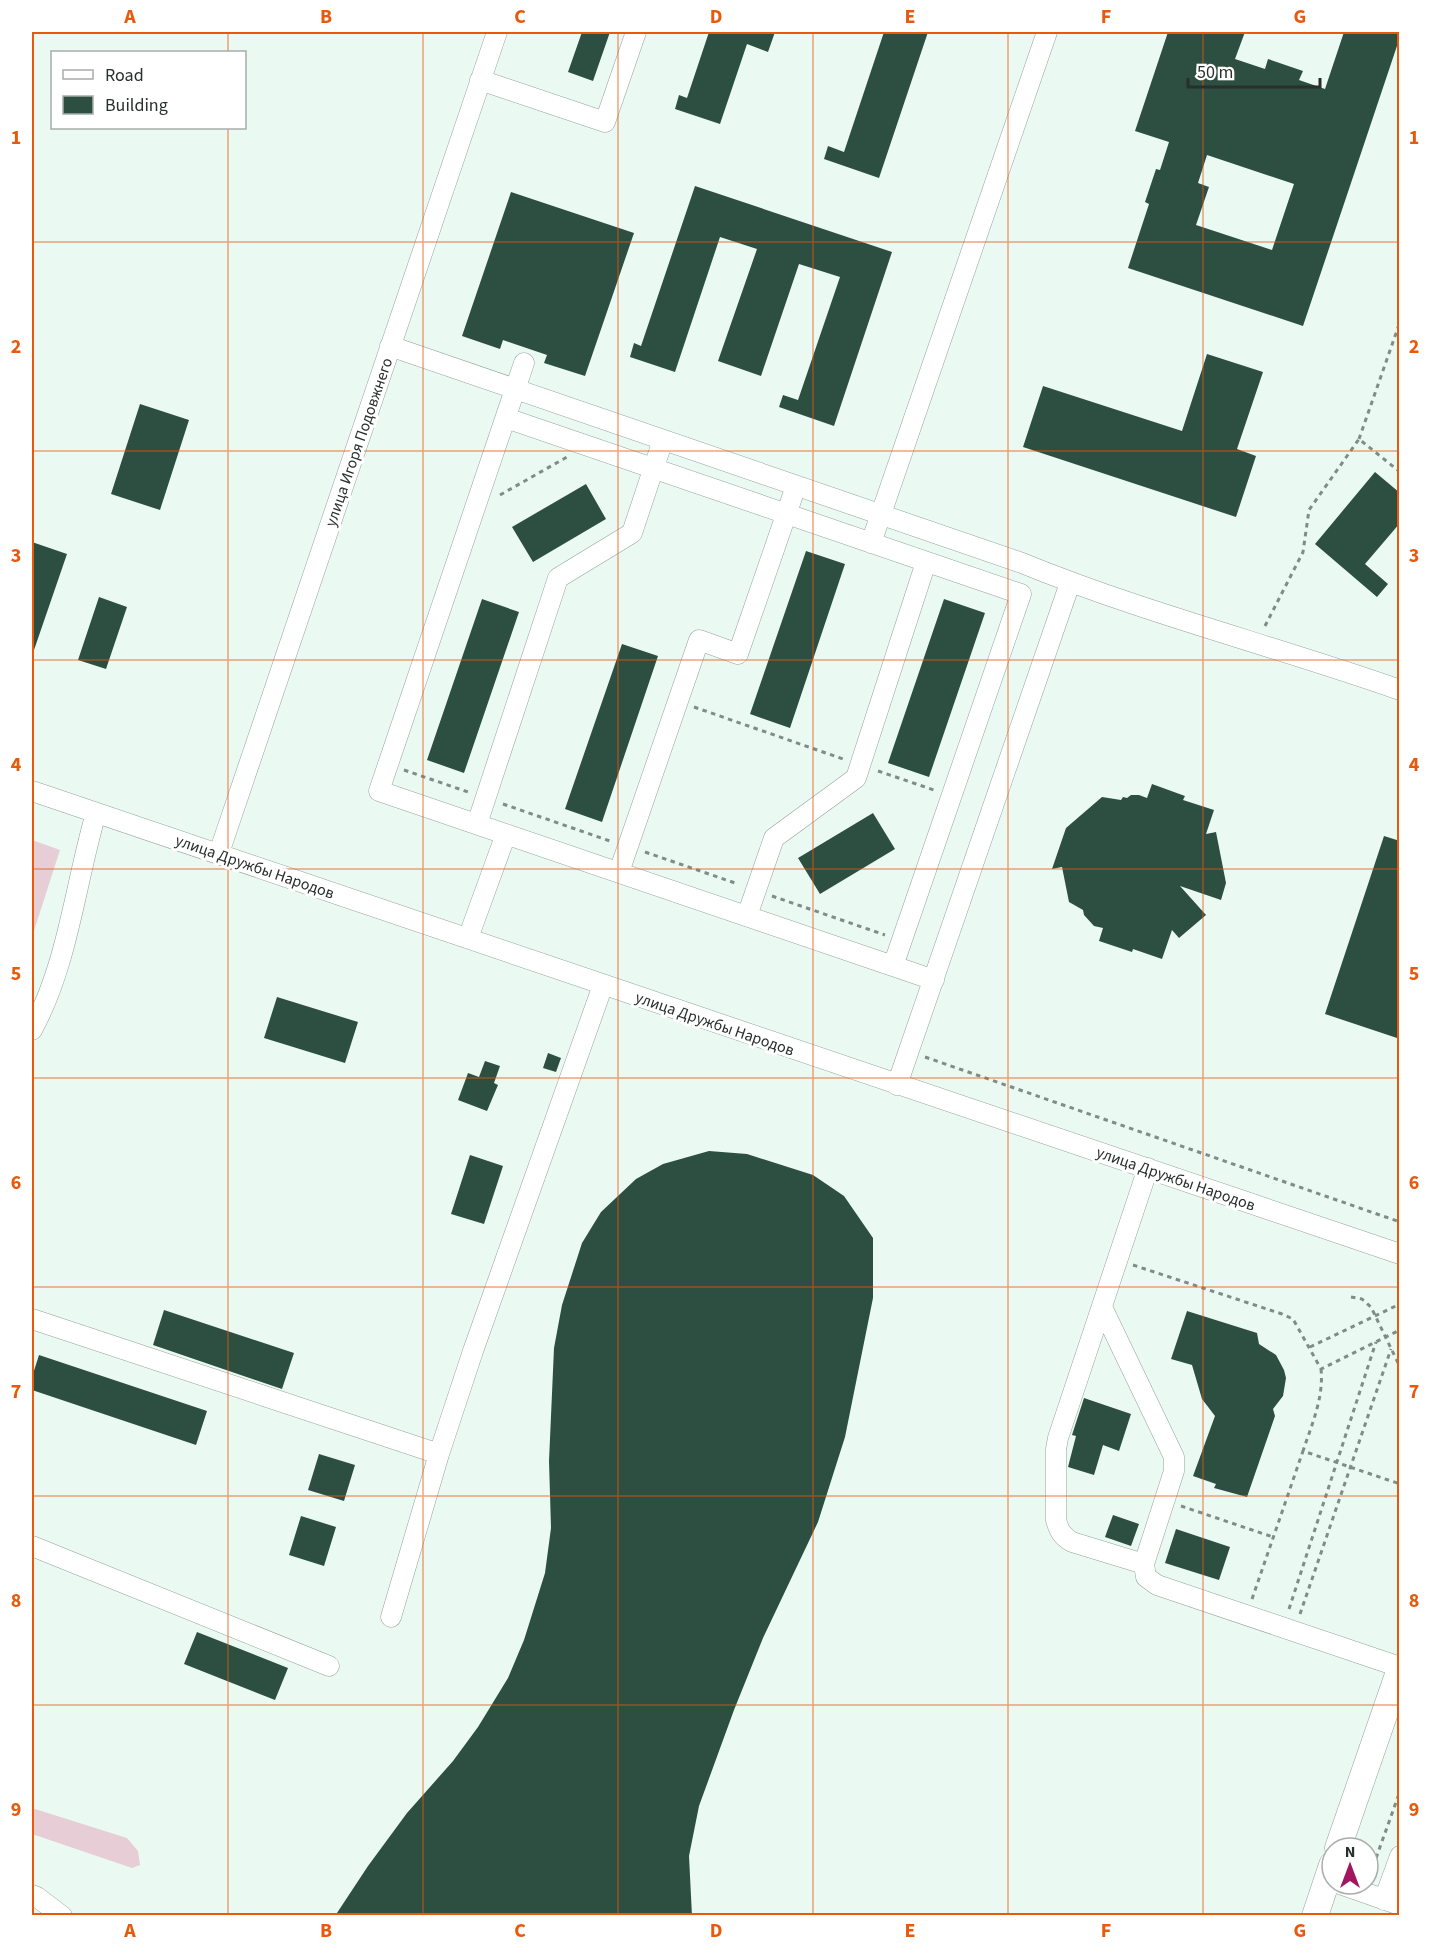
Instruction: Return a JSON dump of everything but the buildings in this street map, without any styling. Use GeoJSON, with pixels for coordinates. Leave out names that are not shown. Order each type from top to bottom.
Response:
{"type":"FeatureCollection","features":[{"type":"Feature","properties":{"kind":"main road"},"geometry":{"type":"LineString","coordinates":[[1342,1836],[1400,1668]]}},
{"type":"Feature","properties":{"kind":"main road"},"geometry":{"type":"LineString","coordinates":[[1315,1916],[1324,1896]]}},
{"type":"Feature","properties":{"kind":"street","name":"улица Игоря Подовжнего"},"geometry":{"type":"LineString","coordinates":[[219,853],[497,32]]}},
{"type":"Feature","properties":{"kind":"street"},"geometry":{"type":"LineString","coordinates":[[480,80],[605,122],[636,32]]}},
{"type":"Feature","properties":{"kind":"street"},"geometry":{"type":"LineString","coordinates":[[871,543],[1047,32]]}},
{"type":"Feature","properties":{"kind":"street"},"geometry":{"type":"LineString","coordinates":[[390,346],[1022,563],[1070,583],[1400,690]]}},
{"type":"Feature","properties":{"kind":"street"},"geometry":{"type":"LineString","coordinates":[[524,363],[379,791],[934,980]]}},
{"type":"Feature","properties":{"kind":"street"},"geometry":{"type":"LineString","coordinates":[[506,418],[1021,594],[894,966]]}},
{"type":"Feature","properties":{"kind":"street"},"geometry":{"type":"LineString","coordinates":[[477,824],[558,578],[632,533],[663,440]]}},
{"type":"Feature","properties":{"kind":"street"},"geometry":{"type":"LineString","coordinates":[[619,872],[699,640],[738,654],[796,486]]}},
{"type":"Feature","properties":{"kind":"street"},"geometry":{"type":"LineString","coordinates":[[747,916],[774,838],[856,778],[926,562]]}},
{"type":"Feature","properties":{"kind":"street"},"geometry":{"type":"LineString","coordinates":[[897,1085],[1070,583]]}},
{"type":"Feature","properties":{"kind":"street","name":"улица Дружбы Народов"},"geometry":{"type":"LineString","coordinates":[[32,791],[1400,1254]]}},
{"type":"Feature","properties":{"kind":"street"},"geometry":{"type":"LineString","coordinates":[[32,1030],[44,1008],[62,951],[83,857],[96,813]]}},
{"type":"Feature","properties":{"kind":"street"},"geometry":{"type":"LineString","coordinates":[[468,938],[506,834]]}},
{"type":"Feature","properties":{"kind":"street"},"geometry":{"type":"LineString","coordinates":[[391,1617],[439,1454],[502,1265],[603,985]]}},
{"type":"Feature","properties":{"kind":"street"},"geometry":{"type":"LineString","coordinates":[[1144,1564],[1064,1538],[1056,1520],[1056,1449],[1148,1168]]}},
{"type":"Feature","properties":{"kind":"street"},"geometry":{"type":"LineString","coordinates":[[1102,1307],[1172,1450],[1175,1464],[1144,1564],[1146,1576],[1157,1585],[1400,1668]]}},
{"type":"Feature","properties":{"kind":"street"},"geometry":{"type":"LineString","coordinates":[[32,1319],[439,1454]]}},
{"type":"Feature","properties":{"kind":"street"},"geometry":{"type":"LineString","coordinates":[[32,1546],[329,1666]]}},
{"type":"Feature","properties":{"kind":"street"},"geometry":{"type":"LineString","coordinates":[[1378,1896],[1392,1902],[1400,1856]]}},
{"type":"Feature","properties":{"kind":"street"},"geometry":{"type":"LineString","coordinates":[[32,1895],[62,1916]]}},
{"type":"Feature","properties":{"kind":"path"},"geometry":{"type":"LineString","coordinates":[[1257,642],[1304,552],[1309,510],[1359,439],[1400,322]]}},
{"type":"Feature","properties":{"kind":"path"},"geometry":{"type":"LineString","coordinates":[[1359,439],[1400,472]]}},
{"type":"Feature","properties":{"kind":"path"},"geometry":{"type":"LineString","coordinates":[[474,509],[588,446]]}},
{"type":"Feature","properties":{"kind":"path"},"geometry":{"type":"LineString","coordinates":[[678,702],[952,796]]}},
{"type":"Feature","properties":{"kind":"path"},"geometry":{"type":"LineString","coordinates":[[388,764],[902,941]]}},
{"type":"Feature","properties":{"kind":"path"},"geometry":{"type":"LineString","coordinates":[[909,1051],[1400,1222]]}},
{"type":"Feature","properties":{"kind":"path"},"geometry":{"type":"LineString","coordinates":[[1118,1260],[1293,1319],[1322,1369],[1321,1396],[1246,1616]]}},
{"type":"Feature","properties":{"kind":"path"},"geometry":{"type":"LineString","coordinates":[[1351,1297],[1362,1299],[1371,1307],[1400,1367]]}},
{"type":"Feature","properties":{"kind":"path"},"geometry":{"type":"LineString","coordinates":[[1310,1347],[1400,1304]]}},
{"type":"Feature","properties":{"kind":"path"},"geometry":{"type":"LineString","coordinates":[[1322,1369],[1400,1330]]}},
{"type":"Feature","properties":{"kind":"path"},"geometry":{"type":"LineString","coordinates":[[1288,1630],[1337,1462],[1376,1342]]}},
{"type":"Feature","properties":{"kind":"path"},"geometry":{"type":"LineString","coordinates":[[1288,1630],[1351,1467],[1391,1349]]}},
{"type":"Feature","properties":{"kind":"path"},"geometry":{"type":"LineString","coordinates":[[1304,1451],[1400,1484]]}},
{"type":"Feature","properties":{"kind":"path"},"geometry":{"type":"LineString","coordinates":[[1164,1500],[1273,1537]]}},
{"type":"Feature","properties":{"kind":"path"},"geometry":{"type":"LineString","coordinates":[[1380,1846],[1400,1791]]}},
{"type":"Feature","properties":{"kind":"shaded area"},"geometry":{"type":"Polygon","coordinates":[[[32,840],[60,850],[32,937],[32,840]]]}},
{"type":"Feature","properties":{"kind":"shaded area"},"geometry":{"type":"Polygon","coordinates":[[[32,1808],[127,1838],[138,1851],[140,1865],[132,1868],[32,1834],[32,1808]]]}}]}
